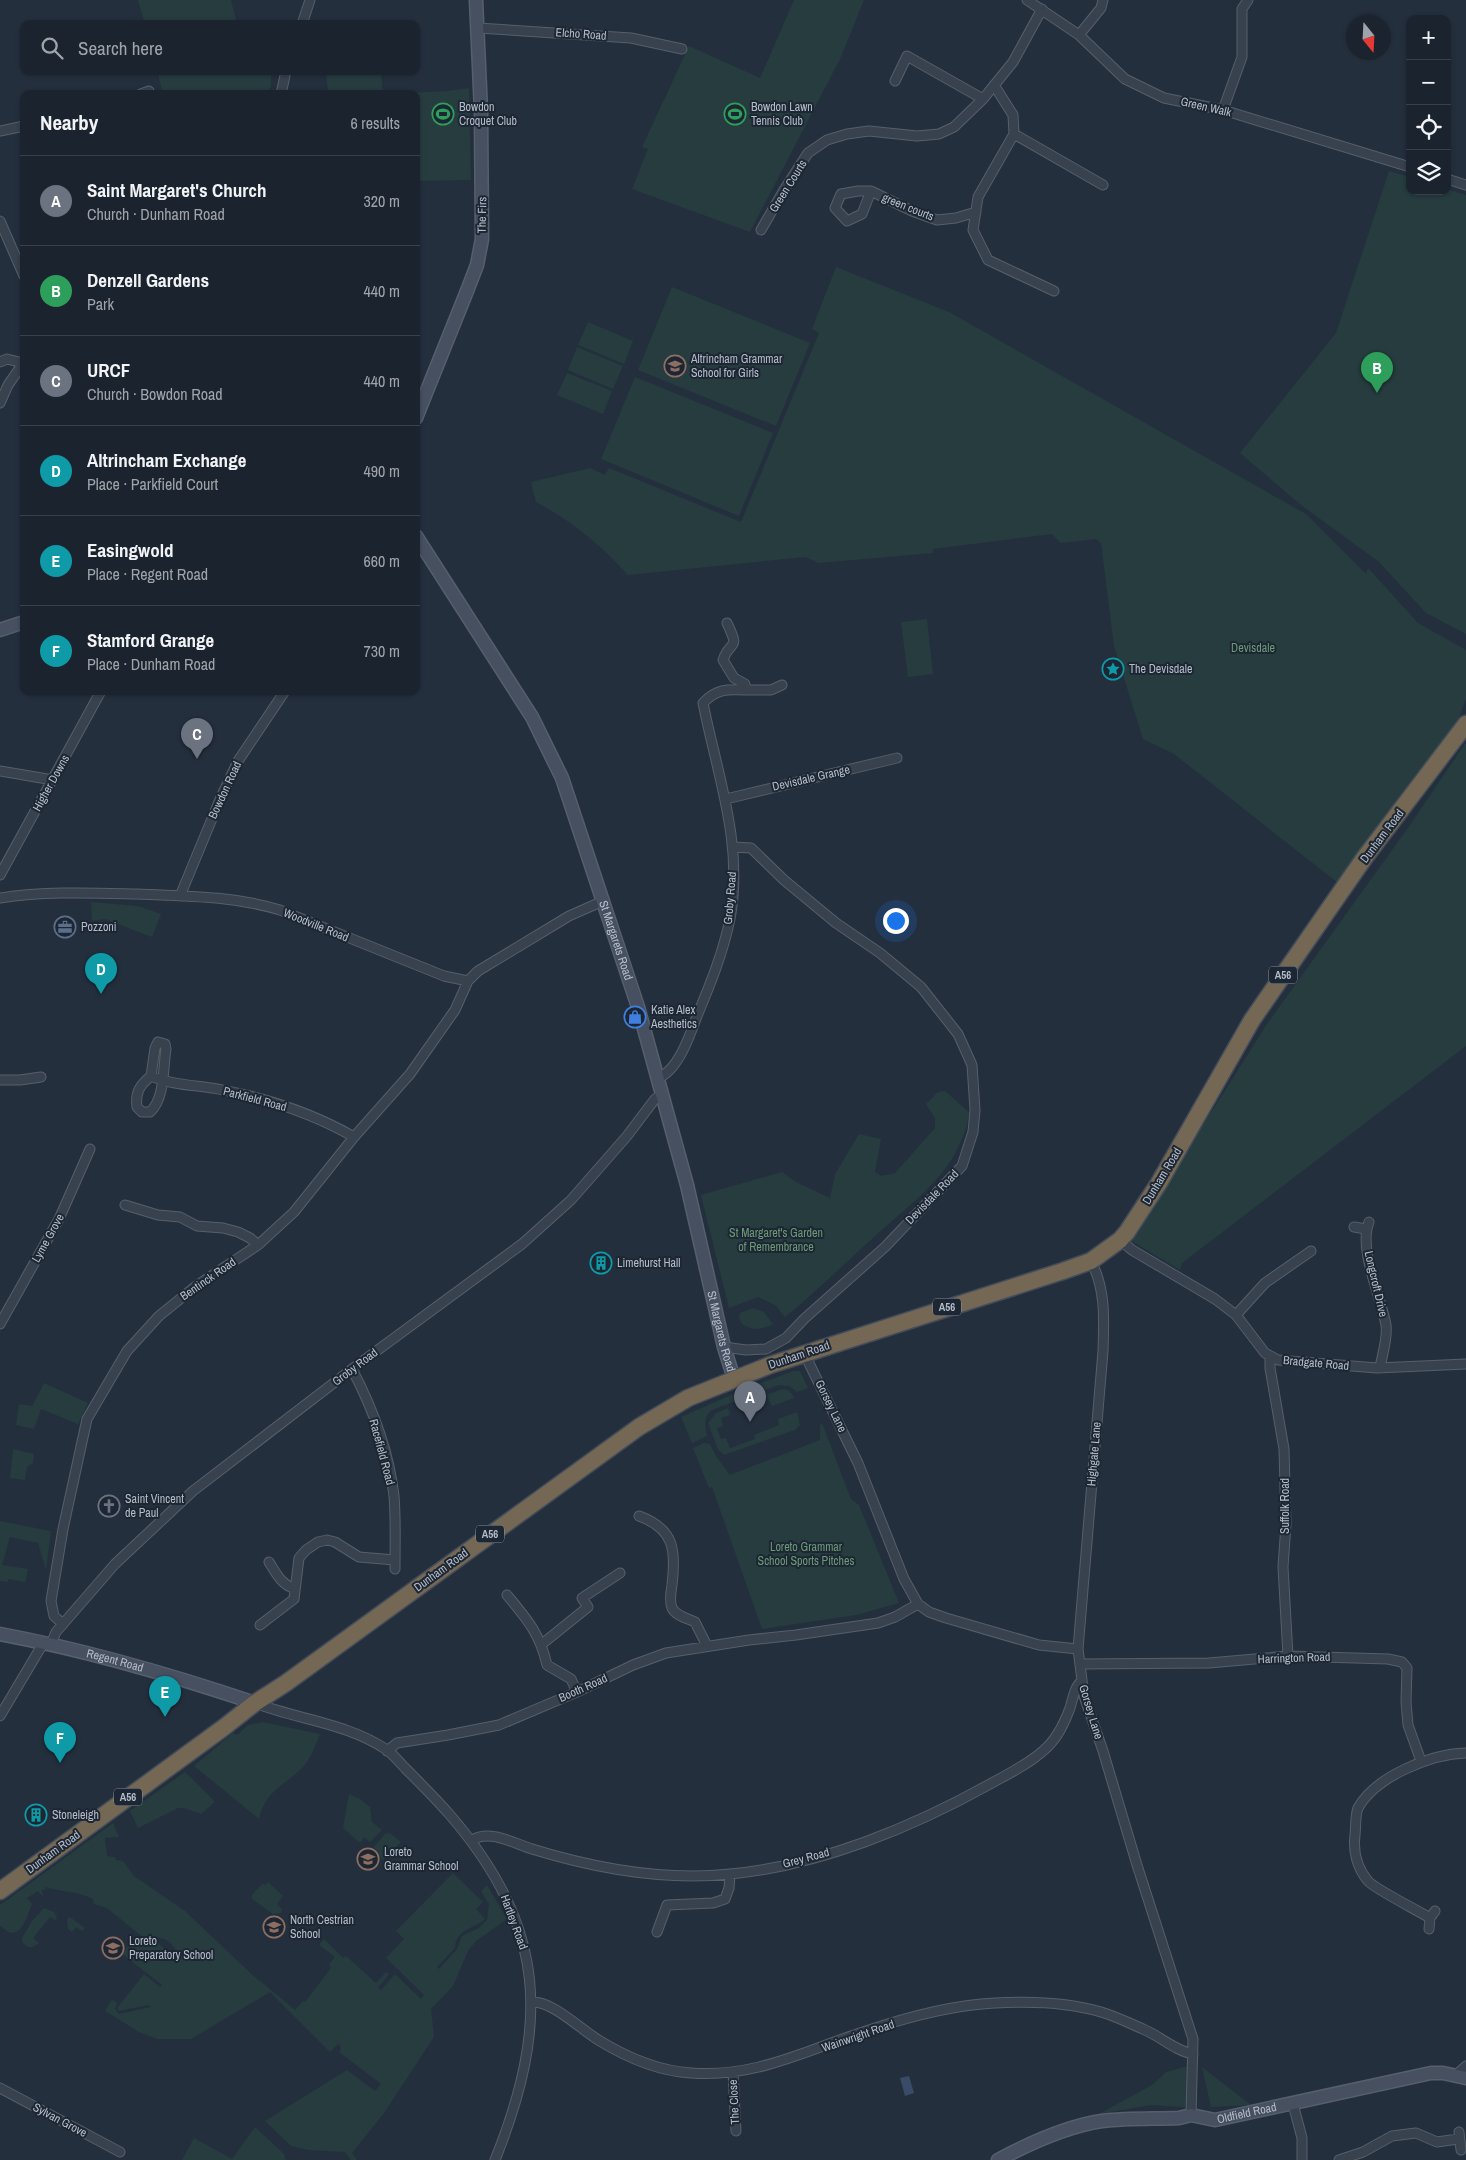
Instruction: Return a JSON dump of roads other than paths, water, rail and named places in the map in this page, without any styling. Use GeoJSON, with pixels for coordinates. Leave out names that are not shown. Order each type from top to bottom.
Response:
{"type":"FeatureCollection","features":[{"type":"Feature","properties":{"kind":"highway","name":"Dunham Road"},"geometry":{"type":"LineString","coordinates":[[0,1891],[255,1703],[286,1683],[638,1427],[688,1398],[734,1379],[804,1353],[1091,1261],[1120,1240],[1159,1183],[1252,1020],[1365,857],[1466,724]]}},
{"type":"Feature","properties":{"kind":"street"},"geometry":{"type":"LineString","coordinates":[[303,20],[310,0]]}},
{"type":"Feature","properties":{"kind":"street","name":"The Firs"},"geometry":{"type":"LineString","coordinates":[[420,408],[467,291],[482,239],[476,0]]}},
{"type":"Feature","properties":{"kind":"street","name":"Green Walk"},"geometry":{"type":"LineString","coordinates":[[1027,0],[1079,35],[1125,79],[1164,98],[1223,110],[1406,166]]}},
{"type":"Feature","properties":{"kind":"street"},"geometry":{"type":"LineString","coordinates":[[1079,35],[1101,8],[1103,0]]}},
{"type":"Feature","properties":{"kind":"street"},"geometry":{"type":"LineString","coordinates":[[1223,110],[1242,58],[1242,8],[1248,0]]}},
{"type":"Feature","properties":{"kind":"street","name":"Green Courts"},"geometry":{"type":"LineString","coordinates":[[761,230],[808,153],[827,140],[847,134],[869,131],[917,136],[939,134],[954,126],[983,99],[1013,62],[1042,9]]}},
{"type":"Feature","properties":{"kind":"street","name":"Elcho Road"},"geometry":{"type":"LineString","coordinates":[[478,28],[632,38],[682,49]]}},
{"type":"Feature","properties":{"kind":"street"},"geometry":{"type":"LineString","coordinates":[[895,81],[907,56],[983,99]]}},
{"type":"Feature","properties":{"kind":"street"},"geometry":{"type":"LineString","coordinates":[[282,90],[285,75]]}},
{"type":"Feature","properties":{"kind":"street"},"geometry":{"type":"LineString","coordinates":[[994,85],[1013,115],[1014,134],[978,197],[973,230],[988,260],[1054,291]]}},
{"type":"Feature","properties":{"kind":"street"},"geometry":{"type":"LineString","coordinates":[[0,131],[20,127]]}},
{"type":"Feature","properties":{"kind":"street"},"geometry":{"type":"LineString","coordinates":[[1014,134],[1103,185]]}},
{"type":"Feature","properties":{"kind":"street"},"geometry":{"type":"LineString","coordinates":[[1451,180],[1466,185]]}},
{"type":"Feature","properties":{"kind":"street","name":"green courts"},"geometry":{"type":"LineString","coordinates":[[871,191],[912,211],[937,220],[956,218],[976,212]]}},
{"type":"Feature","properties":{"kind":"street"},"geometry":{"type":"LineString","coordinates":[[0,221],[20,267]]}},
{"type":"Feature","properties":{"kind":"street"},"geometry":{"type":"LineString","coordinates":[[0,362],[7,359],[20,362]]}},
{"type":"Feature","properties":{"kind":"street"},"geometry":{"type":"LineString","coordinates":[[0,403],[8,385],[20,367]]}},
{"type":"Feature","properties":{"kind":"street","name":"St Margarets Road"},"geometry":{"type":"LineString","coordinates":[[420,542],[532,717],[562,778],[636,1000],[687,1185],[724,1347],[734,1379]]}},
{"type":"Feature","properties":{"kind":"street"},"geometry":{"type":"LineString","coordinates":[[0,630],[20,623]]}},
{"type":"Feature","properties":{"kind":"street"},"geometry":{"type":"LineString","coordinates":[[727,623],[734,638],[734,644],[724,654],[722,660],[734,678],[745,684],[745,690],[772,690],[782,684]]}},
{"type":"Feature","properties":{"kind":"street","name":"Groby Road"},"geometry":{"type":"LineString","coordinates":[[658,1078],[666,1075],[673,1068],[694,1025],[713,976],[730,918],[733,847],[726,799],[703,703],[712,694],[732,689],[745,690]]}},
{"type":"Feature","properties":{"kind":"street","name":"Higher Downs"},"geometry":{"type":"LineString","coordinates":[[0,875],[99,695]]}},
{"type":"Feature","properties":{"kind":"street","name":"Bowdon Road"},"geometry":{"type":"LineString","coordinates":[[180,896],[238,760],[282,695]]}},
{"type":"Feature","properties":{"kind":"street","name":"Devisdale Grange"},"geometry":{"type":"LineString","coordinates":[[726,799],[897,758]]}},
{"type":"Feature","properties":{"kind":"street"},"geometry":{"type":"LineString","coordinates":[[0,771],[53,780]]}},
{"type":"Feature","properties":{"kind":"street","name":"Devisdale Road"},"geometry":{"type":"LineString","coordinates":[[724,1347],[756,1350],[766,1349],[778,1344],[885,1247],[962,1166],[973,1132],[976,1110],[972,1065],[958,1034],[921,987],[880,954],[836,924],[784,880],[751,848],[733,847]]}},
{"type":"Feature","properties":{"kind":"street","name":"Woodville Road"},"geometry":{"type":"LineString","coordinates":[[0,898],[84,893],[220,898],[260,904],[280,910],[444,976],[468,980]]}},
{"type":"Feature","properties":{"kind":"street"},"geometry":{"type":"LineString","coordinates":[[468,980],[478,971],[568,916],[604,901]]}},
{"type":"Feature","properties":{"kind":"street","name":"Bentinck Road"},"geometry":{"type":"LineString","coordinates":[[63,1624],[54,1616],[51,1601],[65,1520],[87,1418],[126,1351],[159,1316],[196,1286],[258,1245],[294,1212],[354,1137],[410,1074],[455,1010],[468,980]]}},
{"type":"Feature","properties":{"kind":"street"},"geometry":{"type":"LineString","coordinates":[[162,1042],[165,1044],[166,1049],[162,1081],[153,1110],[142,1112],[136,1107],[137,1094],[140,1085],[151,1076],[156,1045],[162,1042]]}},
{"type":"Feature","properties":{"kind":"street","name":"Parkfield Road"},"geometry":{"type":"LineString","coordinates":[[151,1076],[162,1081],[224,1090],[278,1104],[332,1124],[354,1137]]}},
{"type":"Feature","properties":{"kind":"street"},"geometry":{"type":"LineString","coordinates":[[0,1080],[41,1077]]}},
{"type":"Feature","properties":{"kind":"street","name":"Groby Road"},"geometry":{"type":"LineString","coordinates":[[0,1716],[47,1643],[115,1564],[192,1492],[352,1369],[522,1244],[571,1200],[655,1099],[662,1095]]}},
{"type":"Feature","properties":{"kind":"street","name":"Lyme Grove"},"geometry":{"type":"LineString","coordinates":[[0,1324],[59,1220],[90,1150]]}},
{"type":"Feature","properties":{"kind":"street"},"geometry":{"type":"LineString","coordinates":[[125,1204],[158,1215],[180,1217],[197,1226],[223,1228],[238,1232],[250,1238],[258,1245]]}},
{"type":"Feature","properties":{"kind":"street","name":"Longcroft Drive"},"geometry":{"type":"LineString","coordinates":[[1354,1227],[1367,1225],[1368,1256],[1386,1327],[1380,1368]]}},
{"type":"Feature","properties":{"kind":"street","name":"Bradgate Road"},"geometry":{"type":"LineString","coordinates":[[1120,1240],[1132,1250],[1216,1299],[1236,1315],[1265,1353],[1278,1360],[1380,1368],[1466,1364]]}},
{"type":"Feature","properties":{"kind":"street"},"geometry":{"type":"LineString","coordinates":[[1236,1315],[1265,1283],[1311,1251]]}},
{"type":"Feature","properties":{"kind":"street","name":"Highgate Lane"},"geometry":{"type":"LineString","coordinates":[[1078,1649],[1103,1351],[1103,1302],[1099,1278],[1091,1261]]}},
{"type":"Feature","properties":{"kind":"street","name":"Gorsey Lane"},"geometry":{"type":"LineString","coordinates":[[804,1353],[858,1463],[904,1579],[918,1604]]}},
{"type":"Feature","properties":{"kind":"street","name":"Suffolk Road"},"geometry":{"type":"LineString","coordinates":[[1270,1357],[1270,1368],[1284,1449],[1286,1524],[1283,1567],[1288,1656]]}},
{"type":"Feature","properties":{"kind":"street","name":"Racefield Road"},"geometry":{"type":"LineString","coordinates":[[295,1589],[300,1556],[309,1547],[323,1540],[335,1542],[359,1557],[395,1565],[394,1495],[387,1460],[364,1394],[352,1369]]}},
{"type":"Feature","properties":{"kind":"street"},"geometry":{"type":"LineString","coordinates":[[639,1516],[658,1525],[669,1539],[674,1556],[670,1600],[672,1608],[677,1614],[695,1622],[707,1646]]}},
{"type":"Feature","properties":{"kind":"street"},"geometry":{"type":"LineString","coordinates":[[260,1625],[292,1601],[295,1589],[280,1580],[269,1562]]}},
{"type":"Feature","properties":{"kind":"street"},"geometry":{"type":"LineString","coordinates":[[542,1644],[588,1607],[582,1598],[620,1573]]}},
{"type":"Feature","properties":{"kind":"street"},"geometry":{"type":"LineString","coordinates":[[507,1595],[525,1617],[542,1644],[547,1665],[571,1679],[577,1692]]}},
{"type":"Feature","properties":{"kind":"street"},"geometry":{"type":"LineString","coordinates":[[918,1604],[929,1612],[946,1618],[1039,1645],[1078,1649]]}},
{"type":"Feature","properties":{"kind":"street","name":"Booth Road"},"geometry":{"type":"LineString","coordinates":[[387,1751],[397,1743],[499,1724],[577,1692],[633,1665],[658,1656],[707,1646],[878,1623],[895,1617],[918,1604]]}},
{"type":"Feature","properties":{"kind":"street","name":"Regent Road"},"geometry":{"type":"LineString","coordinates":[[0,1634],[47,1643],[220,1691],[255,1703]]}},
{"type":"Feature","properties":{"kind":"street","name":"Gorsey Lane"},"geometry":{"type":"LineString","coordinates":[[1078,1649],[1084,1696],[1103,1751],[1158,1934],[1193,2039],[1191,2115]]}},
{"type":"Feature","properties":{"kind":"street","name":"Harrington Road"},"geometry":{"type":"LineString","coordinates":[[1081,1664],[1209,1664],[1288,1656],[1388,1659],[1405,1663],[1407,1668],[1406,1702],[1408,1725],[1421,1761]]}},
{"type":"Feature","properties":{"kind":"street","name":"Grey Road"},"geometry":{"type":"LineString","coordinates":[[472,1840],[486,1834],[569,1860],[604,1868],[641,1873],[676,1875],[730,1874],[800,1862],[901,1828],[971,1795],[1008,1774],[1044,1750],[1062,1727],[1076,1687],[1082,1681]]}},
{"type":"Feature","properties":{"kind":"street"},"geometry":{"type":"LineString","coordinates":[[255,1703],[270,1709],[342,1728],[387,1751]]}},
{"type":"Feature","properties":{"kind":"street","name":"Hartley Road"},"geometry":{"type":"LineString","coordinates":[[387,1751],[434,1796],[472,1840],[491,1869],[513,1912],[528,1962],[532,2002],[527,2062],[512,2115],[495,2160]]}},
{"type":"Feature","properties":{"kind":"street"},"geometry":{"type":"LineString","coordinates":[[1429,1929],[1432,1915],[1368,1882],[1358,1864],[1353,1845],[1357,1810],[1367,1796],[1380,1784],[1421,1761],[1466,1753]]}},
{"type":"Feature","properties":{"kind":"street"},"geometry":{"type":"LineString","coordinates":[[657,1932],[667,1905],[712,1903],[725,1900],[730,1888],[730,1874]]}},
{"type":"Feature","properties":{"kind":"street","name":"Wainwright Road"},"geometry":{"type":"LineString","coordinates":[[532,2002],[548,2006],[600,2041],[642,2063],[667,2071],[684,2073],[733,2072],[768,2065],[797,2057],[863,2032],[924,2015],[974,2005],[1021,2002],[1049,2003],[1100,2012],[1145,2030],[1193,2054]]}},
{"type":"Feature","properties":{"kind":"street","name":"The Close"},"geometry":{"type":"LineString","coordinates":[[733,2072],[736,2131]]}},
{"type":"Feature","properties":{"kind":"street","name":"Oldfield Road"},"geometry":{"type":"LineString","coordinates":[[998,2160],[1050,2137],[1082,2125],[1102,2121],[1179,2118],[1191,2115],[1215,2120],[1431,2074],[1463,2073]]}},
{"type":"Feature","properties":{"kind":"street","name":"Sylvan Grove"},"geometry":{"type":"LineString","coordinates":[[0,2088],[120,2152]]}},
{"type":"Feature","properties":{"kind":"street"},"geometry":{"type":"LineString","coordinates":[[1293,2104],[1302,2138],[1302,2160]]}},
{"type":"Feature","properties":{"kind":"street"},"geometry":{"type":"LineString","coordinates":[[1339,2160],[1364,2156],[1392,2136],[1416,2133],[1437,2142],[1458,2135],[1461,2150]]}},
{"type":"Feature","properties":{"kind":"water"},"geometry":{"type":"Polygon","coordinates":[[[909,2076],[914,2093],[905,2096],[900,2078],[909,2076]]]}},
{"type":"Feature","properties":{"kind":"place","name":"Bowdon Croquet Club"},"geometry":{"type":"Point","coordinates":[443,114]}},
{"type":"Feature","properties":{"kind":"place","name":"Bowdon Lawn Tennis Club"},"geometry":{"type":"Point","coordinates":[735,114]}},
{"type":"Feature","properties":{"kind":"place","name":"Altrincham Grammar School for Girls"},"geometry":{"type":"Point","coordinates":[675,366]}},
{"type":"Feature","properties":{"kind":"place","name":"Denzell Gardens"},"geometry":{"type":"Point","coordinates":[1377,393]}},
{"type":"Feature","properties":{"kind":"place","name":"The Devisdale"},"geometry":{"type":"Point","coordinates":[1113,669]}},
{"type":"Feature","properties":{"kind":"place","name":"URCF"},"geometry":{"type":"Point","coordinates":[197,759]}},
{"type":"Feature","properties":{"kind":"place","name":"Pozzoni"},"geometry":{"type":"Point","coordinates":[65,927]}},
{"type":"Feature","properties":{"kind":"place","name":"Altrincham Exchange"},"geometry":{"type":"Point","coordinates":[101,994]}},
{"type":"Feature","properties":{"kind":"place","name":"Katie Alex Aesthetics"},"geometry":{"type":"Point","coordinates":[635,1017]}},
{"type":"Feature","properties":{"kind":"place","name":"Limehurst Hall"},"geometry":{"type":"Point","coordinates":[601,1263]}},
{"type":"Feature","properties":{"kind":"place","name":"Saint Margaret's Church"},"geometry":{"type":"Point","coordinates":[750,1422]}},
{"type":"Feature","properties":{"kind":"place","name":"Saint Vincent de Paul"},"geometry":{"type":"Point","coordinates":[109,1506]}},
{"type":"Feature","properties":{"kind":"place","name":"Easingwold"},"geometry":{"type":"Point","coordinates":[165,1717]}},
{"type":"Feature","properties":{"kind":"place","name":"Stamford Grange"},"geometry":{"type":"Point","coordinates":[60,1763]}},
{"type":"Feature","properties":{"kind":"place","name":"Stoneleigh"},"geometry":{"type":"Point","coordinates":[36,1815]}},
{"type":"Feature","properties":{"kind":"place","name":"Loreto Grammar School"},"geometry":{"type":"Point","coordinates":[368,1859]}},
{"type":"Feature","properties":{"kind":"place","name":"North Cestrian School"},"geometry":{"type":"Point","coordinates":[274,1927]}},
{"type":"Feature","properties":{"kind":"place","name":"Loreto Preparatory School"},"geometry":{"type":"Point","coordinates":[113,1948]}},
{"type":"Feature","properties":{"kind":"park label","name":"Devisdale"},"geometry":{"type":"Point","coordinates":[1253,648]}},
{"type":"Feature","properties":{"kind":"park label","name":"St Margaret's Garden of Remembrance"},"geometry":{"type":"Point","coordinates":[776,1240]}},
{"type":"Feature","properties":{"kind":"park label","name":"Loreto Grammar School Sports Pitches"},"geometry":{"type":"Point","coordinates":[806,1554]}}]}
